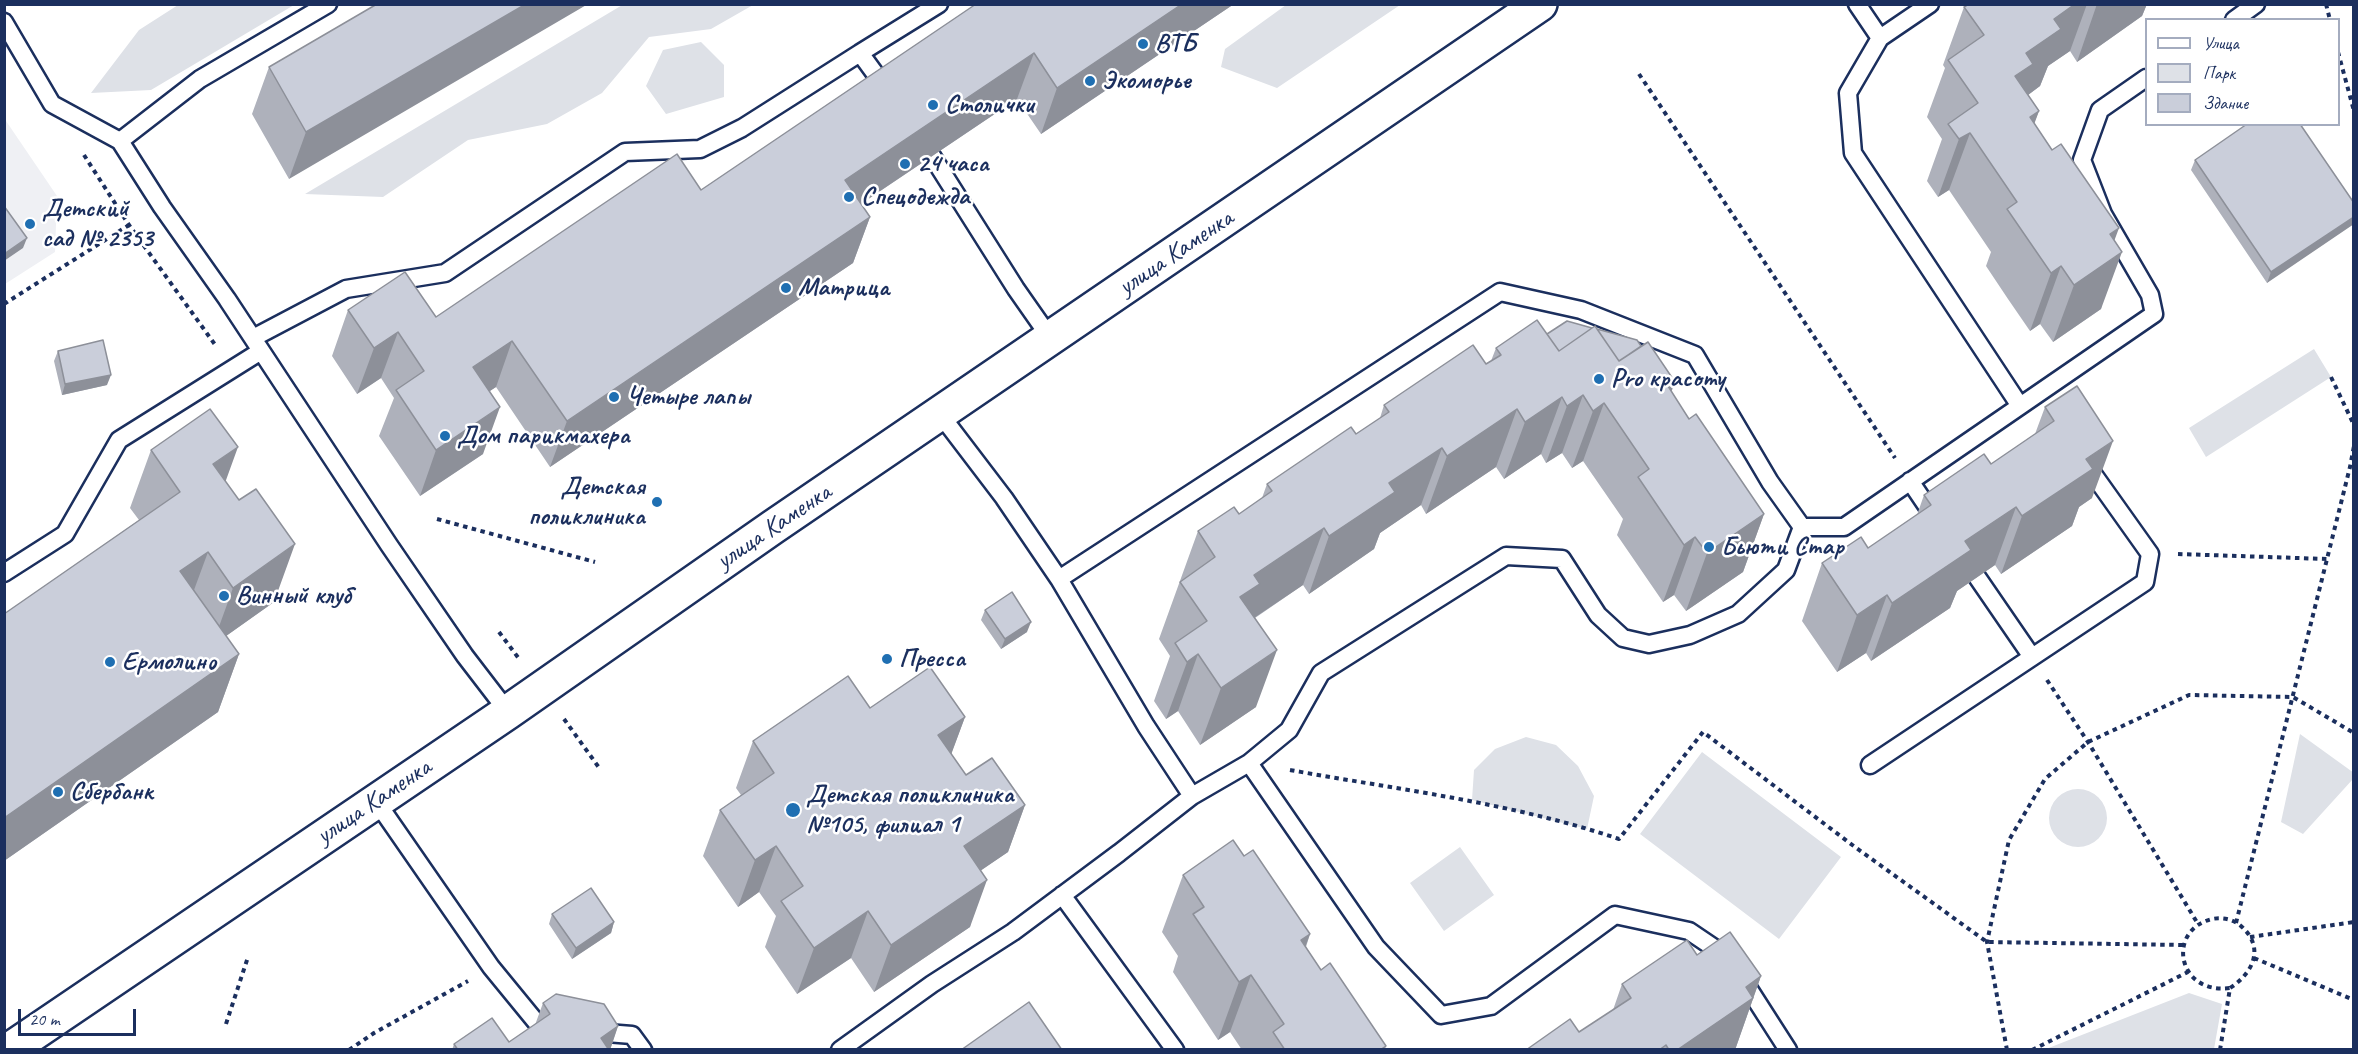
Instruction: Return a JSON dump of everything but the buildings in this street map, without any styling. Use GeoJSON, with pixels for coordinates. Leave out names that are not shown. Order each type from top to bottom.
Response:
{"type":"FeatureCollection","features":[{"type":"Feature","properties":{"kind":"main road","name":"улица Каменка"},"geometry":{"type":"LineString","coordinates":[[9,1050],[508,712],[1540,4]]}},
{"type":"Feature","properties":{"kind":"lane"},"geometry":{"type":"LineString","coordinates":[[120,141],[200,79],[328,4]]}},
{"type":"Feature","properties":{"kind":"lane"},"geometry":{"type":"LineString","coordinates":[[4,573],[65,534],[119,440],[232,369],[257,344],[346,289],[445,273],[625,153],[700,148],[742,128],[939,4]]}},
{"type":"Feature","properties":{"kind":"lane"},"geometry":{"type":"LineString","coordinates":[[1857,4],[1880,38]]}},
{"type":"Feature","properties":{"kind":"lane"},"geometry":{"type":"LineString","coordinates":[[1930,4],[1880,38],[1848,93],[1853,153],[2020,405]]}},
{"type":"Feature","properties":{"kind":"lane"},"geometry":{"type":"LineString","coordinates":[[2237,18],[2256,4]]}},
{"type":"Feature","properties":{"kind":"lane"},"geometry":{"type":"LineString","coordinates":[[4,22],[52,104],[120,141],[395,555],[465,656],[508,712]]}},
{"type":"Feature","properties":{"kind":"lane"},"geometry":{"type":"LineString","coordinates":[[860,53],[891,96]]}},
{"type":"Feature","properties":{"kind":"lane"},"geometry":{"type":"LineString","coordinates":[[1802,527],[1844,527],[2020,405],[2041,399],[2154,314],[2150,295],[2103,214],[2082,160],[2100,110],[2145,79]]}},
{"type":"Feature","properties":{"kind":"lane"},"geometry":{"type":"LineString","coordinates":[[932,156],[1016,289],[1051,339]]}},
{"type":"Feature","properties":{"kind":"lane"},"geometry":{"type":"LineString","coordinates":[[1059,579],[1500,292],[1581,310],[1695,355],[1770,482],[1802,527]]}},
{"type":"Feature","properties":{"kind":"lane"},"geometry":{"type":"LineString","coordinates":[[940,414],[1004,498],[1059,579],[1146,726],[1191,796]]}},
{"type":"Feature","properties":{"kind":"lane"},"geometry":{"type":"LineString","coordinates":[[1870,765],[2145,582],[2150,554],[2077,450]]}},
{"type":"Feature","properties":{"kind":"lane"},"geometry":{"type":"LineString","coordinates":[[1910,481],[1944,530]]}},
{"type":"Feature","properties":{"kind":"lane"},"geometry":{"type":"LineString","coordinates":[[840,1050],[932,984],[1013,932],[1191,796],[1249,763],[1289,730],[1321,672],[1506,556],[1562,559],[1598,615],[1623,638],[1649,644],[1690,635],[1738,614],[1786,570],[1802,527]]}},
{"type":"Feature","properties":{"kind":"lane"},"geometry":{"type":"LineString","coordinates":[[1958,550],[2032,657]]}},
{"type":"Feature","properties":{"kind":"lane"},"geometry":{"type":"LineString","coordinates":[[1249,763],[1376,947],[1440,1015],[1491,1006],[1615,915],[1689,931],[1729,958],[1788,1050]]}},
{"type":"Feature","properties":{"kind":"lane"},"geometry":{"type":"LineString","coordinates":[[376,801],[492,967],[541,1028],[632,1035],[643,1050]]}},
{"type":"Feature","properties":{"kind":"lane"},"geometry":{"type":"LineString","coordinates":[[1062,894],[1174,1050]]}},
{"type":"Feature","properties":{"kind":"path"},"geometry":{"type":"LineString","coordinates":[[2340,59],[2354,111]]}},
{"type":"Feature","properties":{"kind":"path"},"geometry":{"type":"LineString","coordinates":[[1639,74],[1910,481]]}},
{"type":"Feature","properties":{"kind":"path"},"geometry":{"type":"LineString","coordinates":[[84,154],[129,225],[232,369]]}},
{"type":"Feature","properties":{"kind":"path"},"geometry":{"type":"LineString","coordinates":[[4,304],[129,225]]}},
{"type":"Feature","properties":{"kind":"path"},"geometry":{"type":"LineString","coordinates":[[2331,377],[2354,425]]}},
{"type":"Feature","properties":{"kind":"path"},"geometry":{"type":"LineString","coordinates":[[2236,923],[2354,446]]}},
{"type":"Feature","properties":{"kind":"path"},"geometry":{"type":"LineString","coordinates":[[437,519],[595,562]]}},
{"type":"Feature","properties":{"kind":"path"},"geometry":{"type":"LineString","coordinates":[[2150,554],[2327,559]]}},
{"type":"Feature","properties":{"kind":"path"},"geometry":{"type":"LineString","coordinates":[[2032,657],[2088,742],[2198,924]]}},
{"type":"Feature","properties":{"kind":"path"},"geometry":{"type":"LineString","coordinates":[[2007,1050],[1988,942],[2009,840],[2045,779],[2088,742],[2189,694],[2293,697],[2354,733]]}},
{"type":"Feature","properties":{"kind":"path"},"geometry":{"type":"LineString","coordinates":[[1249,763],[1472,800],[1587,829],[1619,840],[1703,732],[1855,847],[1988,942],[2183,945]]}},
{"type":"Feature","properties":{"kind":"path"},"geometry":{"type":"LineString","coordinates":[[2216,918],[2225,918],[2236,923],[2250,937],[2254,946],[2251,968],[2244,979],[2230,988],[2205,987],[2188,972],[2183,957],[2183,945],[2189,933],[2198,924],[2216,918]]}},
{"type":"Feature","properties":{"kind":"path"},"geometry":{"type":"LineString","coordinates":[[2250,937],[2354,922]]}},
{"type":"Feature","properties":{"kind":"path"},"geometry":{"type":"LineString","coordinates":[[226,1024],[248,957]]}},
{"type":"Feature","properties":{"kind":"path"},"geometry":{"type":"LineString","coordinates":[[2254,958],[2354,1000]]}},
{"type":"Feature","properties":{"kind":"path"},"geometry":{"type":"LineString","coordinates":[[349,1050],[374,1033],[492,967]]}},
{"type":"Feature","properties":{"kind":"path"},"geometry":{"type":"LineString","coordinates":[[2032,1050],[2188,972]]}},
{"type":"Feature","properties":{"kind":"path"},"geometry":{"type":"LineString","coordinates":[[2220,1050],[2230,988]]}},
{"type":"Feature","properties":{"kind":"shaded area","name":"Детский сад № 2353"},"geometry":{"type":"Polygon","coordinates":[[[4,118],[57,196],[55,252],[5,284],[4,118]]]}},
{"type":"Feature","properties":{"kind":"green space"},"geometry":{"type":"Polygon","coordinates":[[[624,4],[753,5],[711,29],[649,37],[602,93],[547,124],[468,140],[383,197],[305,194],[624,4]]]}},
{"type":"Feature","properties":{"kind":"green space"},"geometry":{"type":"Polygon","coordinates":[[[178,5],[294,5],[151,90],[91,93],[139,30],[178,5]]]}},
{"type":"Feature","properties":{"kind":"green space"},"geometry":{"type":"Polygon","coordinates":[[[1286,5],[1400,5],[1277,88],[1221,67],[1225,49],[1286,5]]]}},
{"type":"Feature","properties":{"kind":"green space"},"geometry":{"type":"Polygon","coordinates":[[[701,42],[724,65],[724,97],[666,114],[646,86],[663,50],[701,42]]]}},
{"type":"Feature","properties":{"kind":"green space"},"geometry":{"type":"Polygon","coordinates":[[[2314,349],[2331,377],[2206,457],[2189,428],[2314,349]]]}},
{"type":"Feature","properties":{"kind":"green space"},"geometry":{"type":"Polygon","coordinates":[[[2300,734],[2354,773],[2353,779],[2303,834],[2281,822],[2300,734]]]}},
{"type":"Feature","properties":{"kind":"green space"},"geometry":{"type":"Polygon","coordinates":[[[1526,737],[1556,745],[1578,766],[1594,796],[1587,829],[1472,800],[1474,770],[1495,749],[1526,737]]]}},
{"type":"Feature","properties":{"kind":"green space"},"geometry":{"type":"Polygon","coordinates":[[[1702,752],[1841,857],[1779,939],[1640,834],[1702,752]]]}},
{"type":"Feature","properties":{"kind":"green space"},"geometry":{"type":"Polygon","coordinates":[[[2078,789],[2089,791],[2102,802],[2107,818],[2105,829],[2094,842],[2078,847],[2067,845],[2054,834],[2049,818],[2051,807],[2062,794],[2078,789]]]}},
{"type":"Feature","properties":{"kind":"green space"},"geometry":{"type":"Polygon","coordinates":[[[1460,847],[1494,895],[1444,931],[1410,883],[1460,847]]]}},
{"type":"Feature","properties":{"kind":"green space"},"geometry":{"type":"Polygon","coordinates":[[[2189,993],[2222,1004],[2214,1049],[2046,1049],[2189,993]]]}},
{"type":"Feature","properties":{"kind":"place","name":"ВТБ"},"geometry":{"type":"Point","coordinates":[1143,44]}},
{"type":"Feature","properties":{"kind":"place","name":"Экоморье"},"geometry":{"type":"Point","coordinates":[1090,81]}},
{"type":"Feature","properties":{"kind":"place","name":"Столички"},"geometry":{"type":"Point","coordinates":[933,105]}},
{"type":"Feature","properties":{"kind":"place","name":"24 часа"},"geometry":{"type":"Point","coordinates":[905,164]}},
{"type":"Feature","properties":{"kind":"place","name":"Спецодежда"},"geometry":{"type":"Point","coordinates":[849,197]}},
{"type":"Feature","properties":{"kind":"place","name":"Детский сад № 2353"},"geometry":{"type":"Point","coordinates":[30,224]}},
{"type":"Feature","properties":{"kind":"place","name":"Матрица"},"geometry":{"type":"Point","coordinates":[786,288]}},
{"type":"Feature","properties":{"kind":"place","name":"Pro красоту"},"geometry":{"type":"Point","coordinates":[1599,379]}},
{"type":"Feature","properties":{"kind":"place","name":"Четыре лапы"},"geometry":{"type":"Point","coordinates":[614,397]}},
{"type":"Feature","properties":{"kind":"place","name":"Дом парикмахера"},"geometry":{"type":"Point","coordinates":[445,436]}},
{"type":"Feature","properties":{"kind":"place","name":"Детская поликлиника"},"geometry":{"type":"Point","coordinates":[657,502]}},
{"type":"Feature","properties":{"kind":"place","name":"Бьюти Стар"},"geometry":{"type":"Point","coordinates":[1709,547]}},
{"type":"Feature","properties":{"kind":"place","name":"Винный клуб"},"geometry":{"type":"Point","coordinates":[224,596]}},
{"type":"Feature","properties":{"kind":"place","name":"Пресса"},"geometry":{"type":"Point","coordinates":[887,659]}},
{"type":"Feature","properties":{"kind":"place","name":"Ермолино"},"geometry":{"type":"Point","coordinates":[110,662]}},
{"type":"Feature","properties":{"kind":"place","name":"Сбербанк"},"geometry":{"type":"Point","coordinates":[58,792]}},
{"type":"Feature","properties":{"kind":"place","name":"Детская поликлиника №105, филиал 1"},"geometry":{"type":"Point","coordinates":[793,810]}}]}
